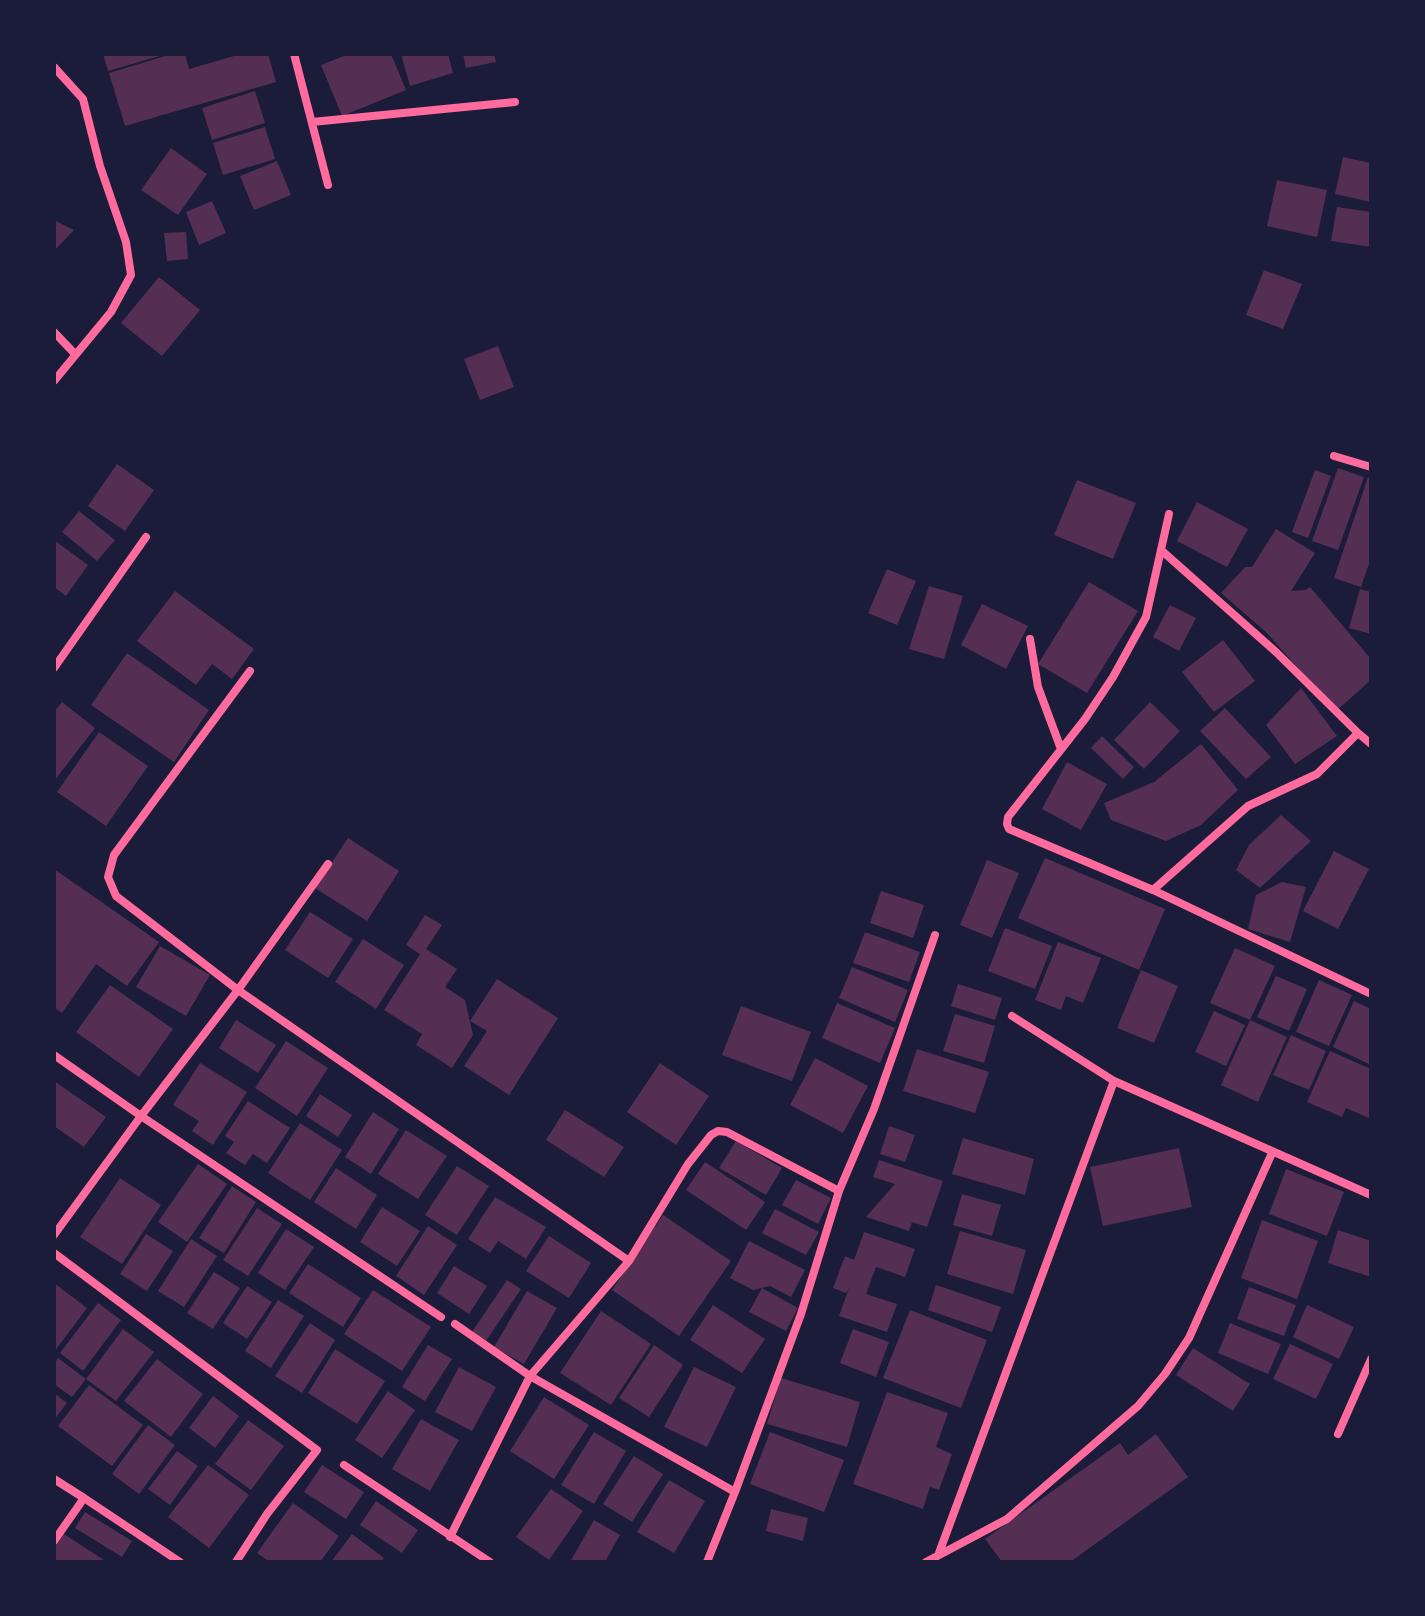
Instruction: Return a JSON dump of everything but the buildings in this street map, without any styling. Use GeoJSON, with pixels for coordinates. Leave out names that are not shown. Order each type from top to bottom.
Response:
{"type":"FeatureCollection","features":[{"type":"Feature","properties":{"kind":"street"},"geometry":{"type":"LineString","coordinates":[[294,54],[328,185]]}},
{"type":"Feature","properties":{"kind":"street"},"geometry":{"type":"LineString","coordinates":[[54,67],[83,99],[100,166],[126,242],[131,275],[111,312],[54,381]]}},
{"type":"Feature","properties":{"kind":"street"},"geometry":{"type":"LineString","coordinates":[[312,122],[515,102]]}},
{"type":"Feature","properties":{"kind":"street"},"geometry":{"type":"LineString","coordinates":[[54,332],[75,354]]}},
{"type":"Feature","properties":{"kind":"street"},"geometry":{"type":"LineString","coordinates":[[1334,456],[1371,467]]}},
{"type":"Feature","properties":{"kind":"street"},"geometry":{"type":"LineString","coordinates":[[1169,514],[1146,617],[1113,677],[1085,719],[1008,817],[1009,829],[1153,890],[1371,993]]}},
{"type":"Feature","properties":{"kind":"street"},"geometry":{"type":"LineString","coordinates":[[54,668],[146,537]]}},
{"type":"Feature","properties":{"kind":"street"},"geometry":{"type":"LineString","coordinates":[[1161,550],[1276,652],[1371,744]]}},
{"type":"Feature","properties":{"kind":"street"},"geometry":{"type":"LineString","coordinates":[[1030,639],[1038,687],[1061,749]]}},
{"type":"Feature","properties":{"kind":"street"},"geometry":{"type":"LineString","coordinates":[[250,671],[114,855],[108,877],[116,896],[238,990],[629,1261]]}},
{"type":"Feature","properties":{"kind":"street"},"geometry":{"type":"LineString","coordinates":[[1153,890],[1248,806],[1317,774],[1358,733]]}},
{"type":"Feature","properties":{"kind":"street"},"geometry":{"type":"LineString","coordinates":[[54,1235],[238,990],[328,864]]}},
{"type":"Feature","properties":{"kind":"street"},"geometry":{"type":"LineString","coordinates":[[707,1562],[801,1314],[839,1191],[874,1109],[935,935]]}},
{"type":"Feature","properties":{"kind":"street"},"geometry":{"type":"LineString","coordinates":[[1012,1016],[1114,1081],[1371,1195]]}},
{"type":"Feature","properties":{"kind":"street"},"geometry":{"type":"LineString","coordinates":[[54,1055],[441,1317]]}},
{"type":"Feature","properties":{"kind":"street"},"geometry":{"type":"LineString","coordinates":[[939,1553],[1114,1081]]}},
{"type":"Feature","properties":{"kind":"street"},"geometry":{"type":"LineString","coordinates":[[450,1537],[530,1376],[629,1261],[688,1164],[711,1135],[718,1131],[727,1132],[839,1191]]}},
{"type":"Feature","properties":{"kind":"street"},"geometry":{"type":"LineString","coordinates":[[926,1562],[1007,1519],[1147,1395],[1189,1338],[1272,1153]]}},
{"type":"Feature","properties":{"kind":"street"},"geometry":{"type":"LineString","coordinates":[[54,1253],[317,1450],[267,1514],[236,1562]]}},
{"type":"Feature","properties":{"kind":"street"},"geometry":{"type":"LineString","coordinates":[[455,1324],[530,1376],[735,1492]]}},
{"type":"Feature","properties":{"kind":"street"},"geometry":{"type":"LineString","coordinates":[[1338,1434],[1371,1359]]}},
{"type":"Feature","properties":{"kind":"street"},"geometry":{"type":"LineString","coordinates":[[344,1465],[490,1562]]}},
{"type":"Feature","properties":{"kind":"street"},"geometry":{"type":"LineString","coordinates":[[54,1479],[180,1562]]}},
{"type":"Feature","properties":{"kind":"street"},"geometry":{"type":"LineString","coordinates":[[54,1541],[84,1498]]}}]}
